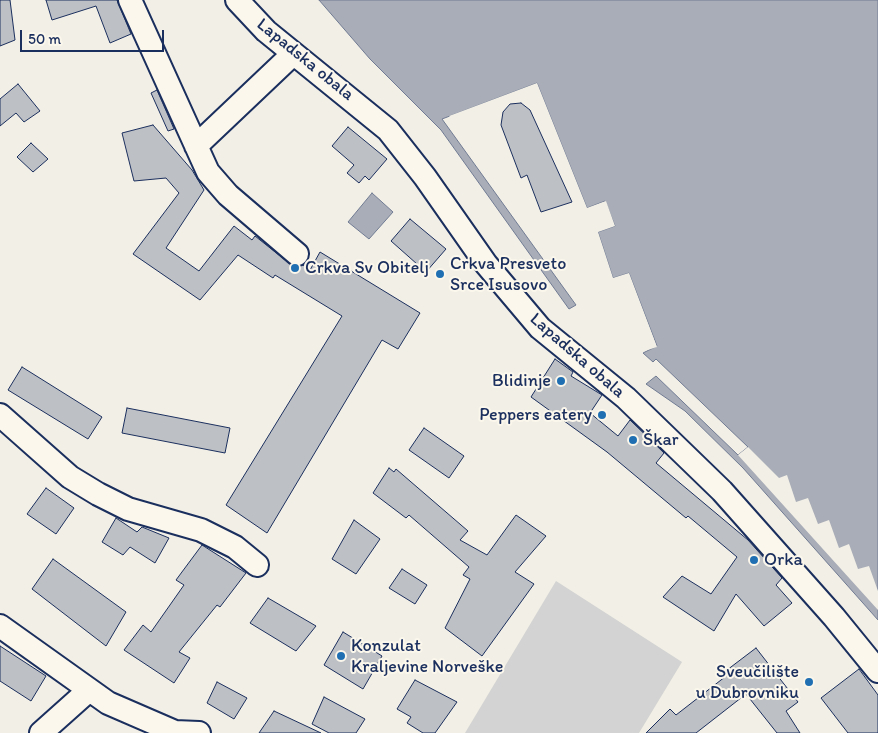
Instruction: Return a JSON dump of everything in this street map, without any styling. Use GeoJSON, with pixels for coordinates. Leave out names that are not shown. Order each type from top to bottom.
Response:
{"type":"FeatureCollection","features":[{"type":"Feature","properties":{"kind":"street"},"geometry":{"type":"LineString","coordinates":[[130,0],[180,115],[208,172],[228,195],[297,254]]}},
{"type":"Feature","properties":{"kind":"street","name":"Lapadska obala"},"geometry":{"type":"LineString","coordinates":[[237,0],[266,31],[388,130],[402,145],[486,264],[540,328],[626,398],[722,491],[834,617],[878,670]]}},
{"type":"Feature","properties":{"kind":"street"},"geometry":{"type":"LineString","coordinates":[[196,146],[293,54]]}},
{"type":"Feature","properties":{"kind":"street"},"geometry":{"type":"LineString","coordinates":[[0,415],[70,477],[98,494],[128,509],[201,530],[235,547],[257,564]]}},
{"type":"Feature","properties":{"kind":"street"},"geometry":{"type":"LineString","coordinates":[[0,626],[88,691],[108,703],[174,732],[199,733]]}},
{"type":"Feature","properties":{"kind":"street"},"geometry":{"type":"LineString","coordinates":[[42,733],[88,691]]}},
{"type":"Feature","properties":{"kind":"shaded area"},"geometry":{"type":"Polygon","coordinates":[[[319,0],[878,0],[878,620],[743,468],[685,411],[646,384],[656,376],[738,455],[748,447],[656,359],[653,362],[643,353],[657,346],[629,273],[613,278],[598,232],[615,226],[605,201],[587,208],[537,83],[442,119],[576,305],[569,309],[441,130],[370,59],[319,0]]]}},
{"type":"Feature","properties":{"kind":"shaded area"},"geometry":{"type":"Polygon","coordinates":[[[372,193],[393,212],[369,239],[348,222],[372,193]]]}},
{"type":"Feature","properties":{"kind":"shaded area"},"geometry":{"type":"Polygon","coordinates":[[[556,581],[682,662],[639,733],[465,733],[556,581]]]}},
{"type":"Feature","properties":{"kind":"pier"},"geometry":{"type":"Polygon","coordinates":[[[537,83],[587,208],[606,201],[615,226],[598,232],[613,278],[629,273],[657,347],[641,352],[654,345],[628,276],[611,280],[595,233],[597,230],[612,225],[604,204],[588,210],[585,209],[536,86],[451,118],[449,116],[537,83]]]}},
{"type":"Feature","properties":{"kind":"pier"},"geometry":{"type":"Polygon","coordinates":[[[748,447],[779,478],[787,475],[796,502],[808,498],[818,524],[829,520],[839,548],[849,544],[858,569],[869,566],[878,591],[878,610],[738,455],[748,447]]]}},
{"type":"Feature","properties":{"kind":"building"},"geometry":{"type":"Polygon","coordinates":[[[0,0],[10,0],[15,40],[0,46],[0,0]]]}},
{"type":"Feature","properties":{"kind":"building"},"geometry":{"type":"Polygon","coordinates":[[[46,0],[117,0],[131,34],[110,43],[96,6],[52,20],[46,0]]]}},
{"type":"Feature","properties":{"kind":"building"},"geometry":{"type":"Polygon","coordinates":[[[18,84],[40,111],[24,122],[16,113],[0,126],[0,99],[18,84]]]}},
{"type":"Feature","properties":{"kind":"building"},"geometry":{"type":"Polygon","coordinates":[[[157,90],[174,129],[168,131],[151,93],[157,90]]]}},
{"type":"Feature","properties":{"kind":"building"},"geometry":{"type":"Polygon","coordinates":[[[521,103],[530,110],[572,202],[541,212],[527,175],[521,178],[501,125],[503,112],[510,104],[521,103]]]}},
{"type":"Feature","properties":{"kind":"building"},"geometry":{"type":"Polygon","coordinates":[[[153,125],[192,170],[204,190],[166,248],[199,271],[234,226],[252,240],[255,236],[294,267],[303,265],[310,270],[320,252],[420,313],[398,349],[382,340],[267,533],[226,505],[342,316],[275,275],[273,278],[238,255],[200,300],[133,254],[179,193],[166,178],[134,181],[122,133],[153,125]]]}},
{"type":"Feature","properties":{"kind":"building"},"geometry":{"type":"Polygon","coordinates":[[[348,127],[387,159],[369,180],[365,176],[359,183],[347,173],[354,165],[332,146],[348,127]]]}},
{"type":"Feature","properties":{"kind":"building"},"geometry":{"type":"Polygon","coordinates":[[[31,143],[48,159],[33,172],[17,157],[31,143]]]}},
{"type":"Feature","properties":{"kind":"building"},"geometry":{"type":"Polygon","coordinates":[[[410,219],[446,249],[426,272],[391,241],[410,219]]]}},
{"type":"Feature","properties":{"kind":"building"},"geometry":{"type":"Polygon","coordinates":[[[555,359],[573,372],[571,376],[602,395],[590,413],[618,436],[630,420],[664,453],[656,463],[748,540],[782,578],[776,585],[792,603],[764,626],[736,594],[714,631],[663,597],[682,576],[711,594],[737,557],[688,516],[686,518],[607,452],[531,397],[555,359]]]}},
{"type":"Feature","properties":{"kind":"building"},"geometry":{"type":"Polygon","coordinates":[[[22,367],[102,417],[88,439],[8,390],[22,367]]]}},
{"type":"Feature","properties":{"kind":"building"},"geometry":{"type":"Polygon","coordinates":[[[127,408],[230,428],[225,453],[122,433],[127,408]]]}},
{"type":"Feature","properties":{"kind":"building"},"geometry":{"type":"Polygon","coordinates":[[[424,428],[464,456],[449,478],[409,450],[424,428]]]}},
{"type":"Feature","properties":{"kind":"building"},"geometry":{"type":"Polygon","coordinates":[[[389,468],[394,472],[396,469],[468,531],[460,540],[487,555],[516,515],[546,536],[515,572],[534,584],[482,656],[445,628],[470,579],[463,575],[469,567],[409,515],[406,518],[373,493],[389,468]]]}},
{"type":"Feature","properties":{"kind":"building"},"geometry":{"type":"Polygon","coordinates":[[[46,488],[74,508],[56,534],[27,514],[46,488]]]}},
{"type":"Feature","properties":{"kind":"building"},"geometry":{"type":"Polygon","coordinates":[[[116,518],[137,532],[142,527],[169,538],[155,563],[130,547],[123,555],[102,542],[116,518]]]}},
{"type":"Feature","properties":{"kind":"building"},"geometry":{"type":"Polygon","coordinates":[[[354,520],[380,539],[356,574],[332,559],[354,520]]]}},
{"type":"Feature","properties":{"kind":"building"},"geometry":{"type":"Polygon","coordinates":[[[202,545],[246,573],[220,607],[217,605],[179,652],[190,658],[174,683],[124,650],[143,625],[151,632],[184,585],[176,580],[202,545]]]}},
{"type":"Feature","properties":{"kind":"building"},"geometry":{"type":"Polygon","coordinates":[[[53,559],[126,612],[106,646],[32,589],[53,559]]]}},
{"type":"Feature","properties":{"kind":"building"},"geometry":{"type":"Polygon","coordinates":[[[402,569],[427,585],[415,604],[389,588],[402,569]]]}},
{"type":"Feature","properties":{"kind":"building"},"geometry":{"type":"Polygon","coordinates":[[[268,598],[316,626],[296,651],[250,623],[268,598]]]}},
{"type":"Feature","properties":{"kind":"building"},"geometry":{"type":"Polygon","coordinates":[[[343,632],[382,656],[363,689],[324,665],[343,632]]]}},
{"type":"Feature","properties":{"kind":"building"},"geometry":{"type":"Polygon","coordinates":[[[0,646],[46,676],[31,701],[0,681],[0,646]]]}},
{"type":"Feature","properties":{"kind":"building"},"geometry":{"type":"Polygon","coordinates":[[[756,648],[798,702],[786,711],[800,733],[777,733],[746,694],[696,733],[646,733],[670,709],[676,715],[730,673],[727,670],[756,648]]]}},
{"type":"Feature","properties":{"kind":"building","name":"Sveučilište u Dubrovniku"},"geometry":{"type":"Polygon","coordinates":[[[859,669],[878,695],[878,733],[848,733],[821,698],[859,669]]]}},
{"type":"Feature","properties":{"kind":"building"},"geometry":{"type":"Polygon","coordinates":[[[415,680],[457,702],[435,733],[423,733],[407,723],[411,717],[397,709],[415,680]]]}},
{"type":"Feature","properties":{"kind":"building"},"geometry":{"type":"Polygon","coordinates":[[[217,682],[247,698],[234,719],[207,703],[217,682]]]}},
{"type":"Feature","properties":{"kind":"building"},"geometry":{"type":"Polygon","coordinates":[[[324,697],[365,719],[356,733],[329,733],[312,724],[324,697]]]}},
{"type":"Feature","properties":{"kind":"building"},"geometry":{"type":"Polygon","coordinates":[[[274,711],[321,733],[259,733],[274,711]]]}},
{"type":"Feature","properties":{"kind":"place","name":"Crkva Sv Obitelj"},"geometry":{"type":"Point","coordinates":[295,268]}},
{"type":"Feature","properties":{"kind":"place","name":"Crkva Presveto Srce Isusovo"},"geometry":{"type":"Point","coordinates":[440,274]}},
{"type":"Feature","properties":{"kind":"place","name":"Blidinje"},"geometry":{"type":"Point","coordinates":[561,381]}},
{"type":"Feature","properties":{"kind":"place","name":"Peppers eatery"},"geometry":{"type":"Point","coordinates":[602,415]}},
{"type":"Feature","properties":{"kind":"place","name":"Škar"},"geometry":{"type":"Point","coordinates":[633,440]}},
{"type":"Feature","properties":{"kind":"place","name":"Orka"},"geometry":{"type":"Point","coordinates":[754,560]}},
{"type":"Feature","properties":{"kind":"place","name":"Konzulat Kraljevine Norveške"},"geometry":{"type":"Point","coordinates":[341,656]}},
{"type":"Feature","properties":{"kind":"place","name":"Sveučilište u Dubrovniku"},"geometry":{"type":"Point","coordinates":[809,682]}}]}
